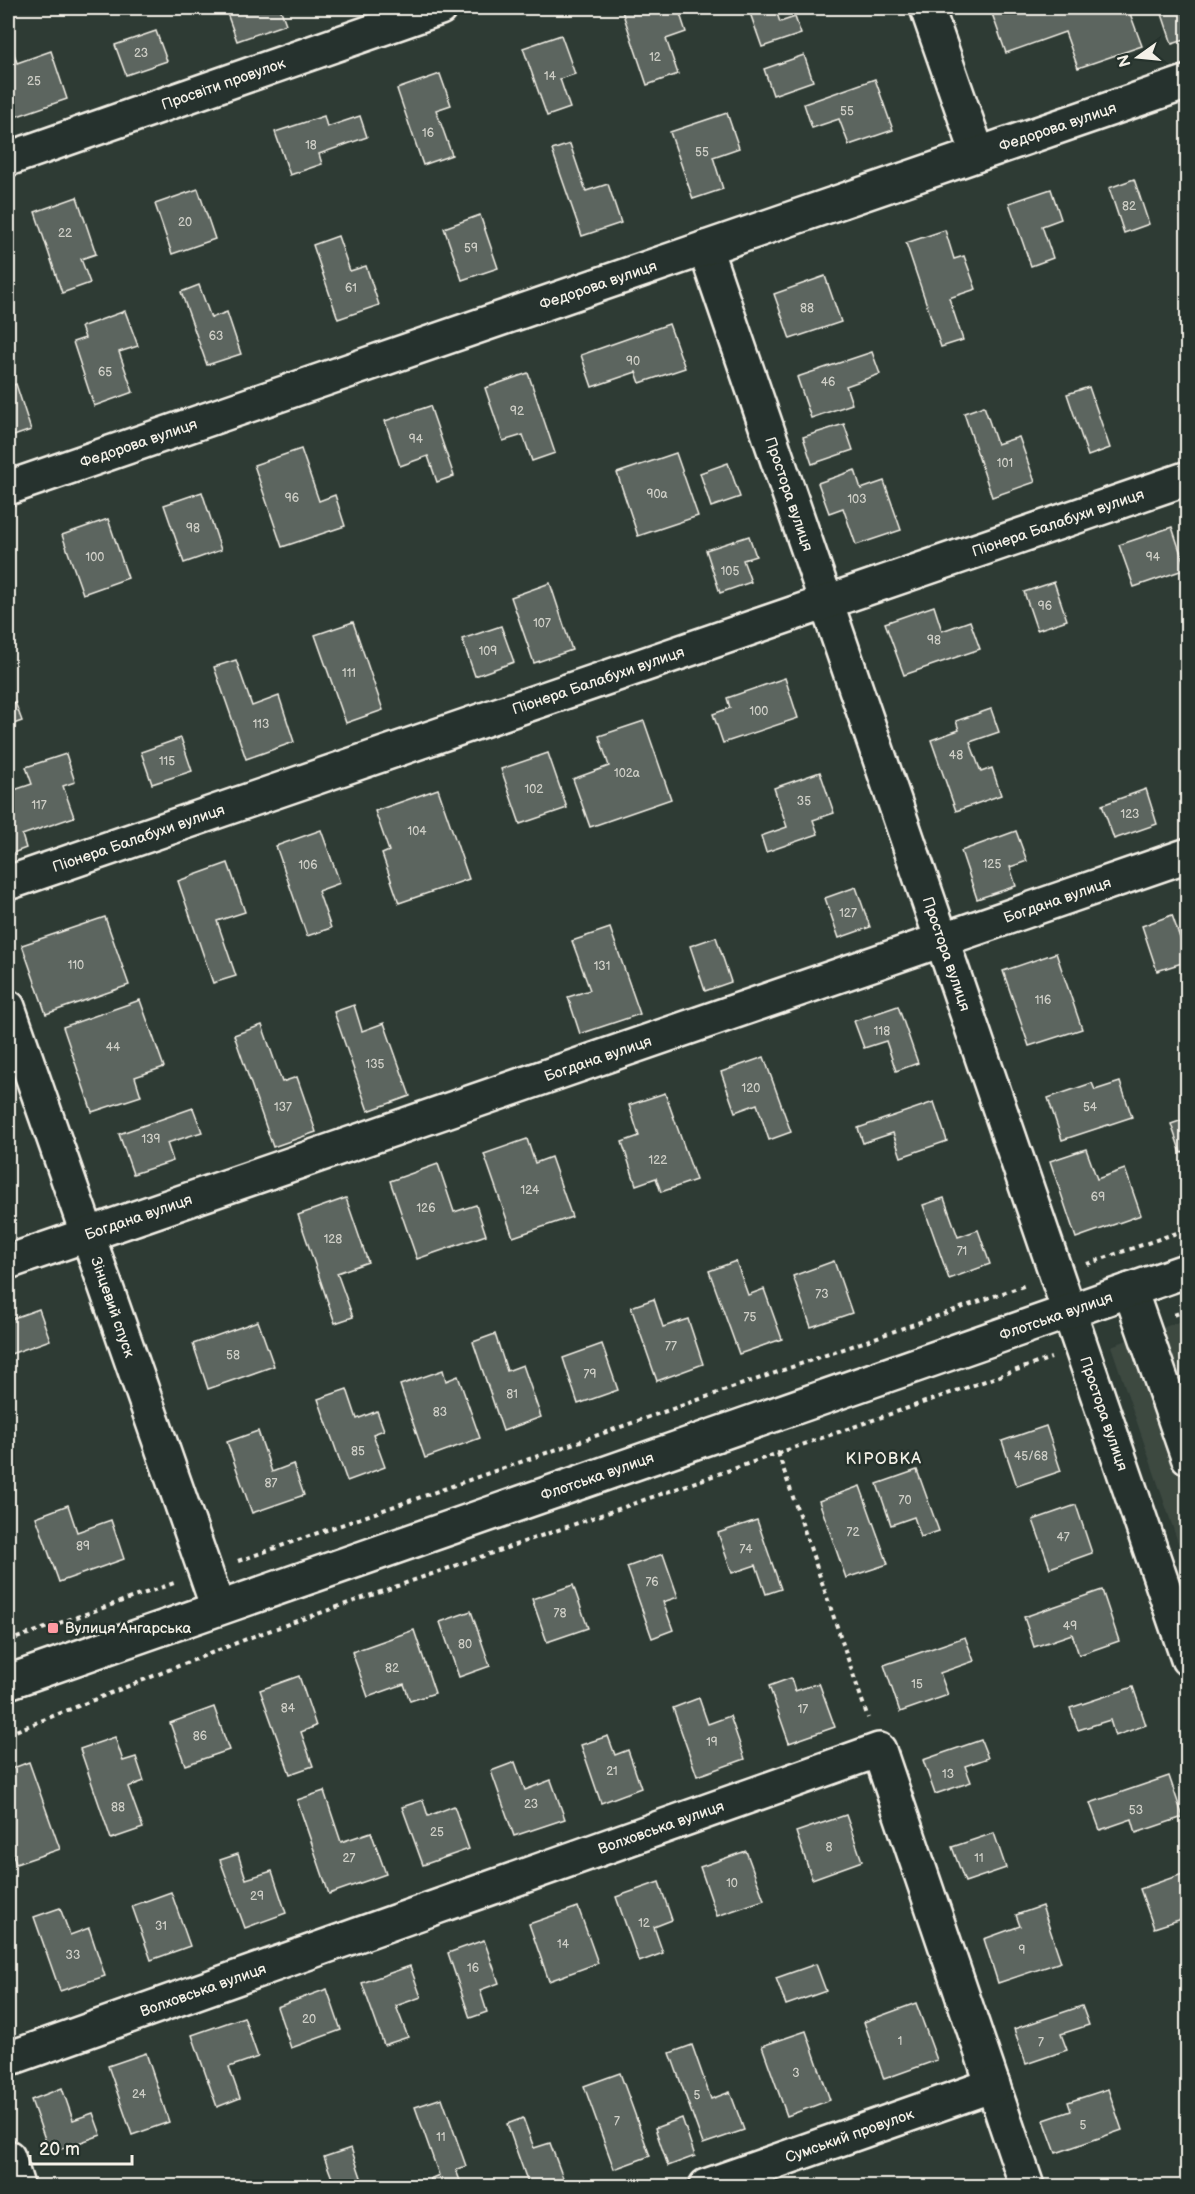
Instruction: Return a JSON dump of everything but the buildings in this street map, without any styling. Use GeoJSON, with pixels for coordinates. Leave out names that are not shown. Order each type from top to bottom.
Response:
{"type":"FeatureCollection","features":[{"type":"Feature","properties":{"kind":"street","name":"Просвіти провулок"},"geometry":{"type":"LineString","coordinates":[[8,159],[440,8]]}},
{"type":"Feature","properties":{"kind":"street"},"geometry":{"type":"LineString","coordinates":[[927,8],[978,154]]}},
{"type":"Feature","properties":{"kind":"street","name":"Федорова вулиця"},"geometry":{"type":"LineString","coordinates":[[8,488],[1188,82]]}},
{"type":"Feature","properties":{"kind":"street","name":"Простора вулиця"},"geometry":{"type":"LineString","coordinates":[[705,248],[1188,1659]]}},
{"type":"Feature","properties":{"kind":"street","name":"Піонера Балабухи вулиця"},"geometry":{"type":"LineString","coordinates":[[8,883],[1188,478]]}},
{"type":"Feature","properties":{"kind":"street","name":"Богдана вулиця"},"geometry":{"type":"LineString","coordinates":[[8,1262],[1188,855]]}},
{"type":"Feature","properties":{"kind":"street","name":"Зінцевий спуск"},"geometry":{"type":"LineString","coordinates":[[8,1007],[218,1608]]}},
{"type":"Feature","properties":{"kind":"street","name":"Флотська вулиця"},"geometry":{"type":"LineString","coordinates":[[8,1682],[1188,1270]]}},
{"type":"Feature","properties":{"kind":"street"},"geometry":{"type":"LineString","coordinates":[[1130,1290],[1188,1458]]}},
{"type":"Feature","properties":{"kind":"street"},"geometry":{"type":"LineString","coordinates":[[879,1750],[1027,2187]]}},
{"type":"Feature","properties":{"kind":"street","name":"Волховська вулиця"},"geometry":{"type":"LineString","coordinates":[[8,2059],[879,1750]]}},
{"type":"Feature","properties":{"kind":"street","name":"Сумський провулок"},"geometry":{"type":"LineString","coordinates":[[706,2187],[993,2085]]}},
{"type":"Feature","properties":{"kind":"street"},"geometry":{"type":"LineString","coordinates":[[8,2157],[17,2187]]}},
{"type":"Feature","properties":{"kind":"path"},"geometry":{"type":"LineString","coordinates":[[8,1641],[1188,1229]]}},
{"type":"Feature","properties":{"kind":"path"},"geometry":{"type":"LineString","coordinates":[[1143,1326],[1188,1310]]}},
{"type":"Feature","properties":{"kind":"path"},"geometry":{"type":"LineString","coordinates":[[8,1734],[254,1636],[1081,1347]]}},
{"type":"Feature","properties":{"kind":"path"},"geometry":{"type":"LineString","coordinates":[[778,1453],[879,1750]]}},
{"type":"Feature","properties":{"kind":"shaded area"},"geometry":{"type":"Polygon","coordinates":[[[1187,1319],[1187,1569],[1111,1346],[1187,1319]]]}},
{"type":"Feature","properties":{"kind":"place","name":"Вулиця Ангарська"},"geometry":{"type":"Point","coordinates":[53,1628]}},
{"type":"Feature","properties":{"kind":"district","name":"КІРОВКА"},"geometry":{"type":"Point","coordinates":[884,1458]}}]}
